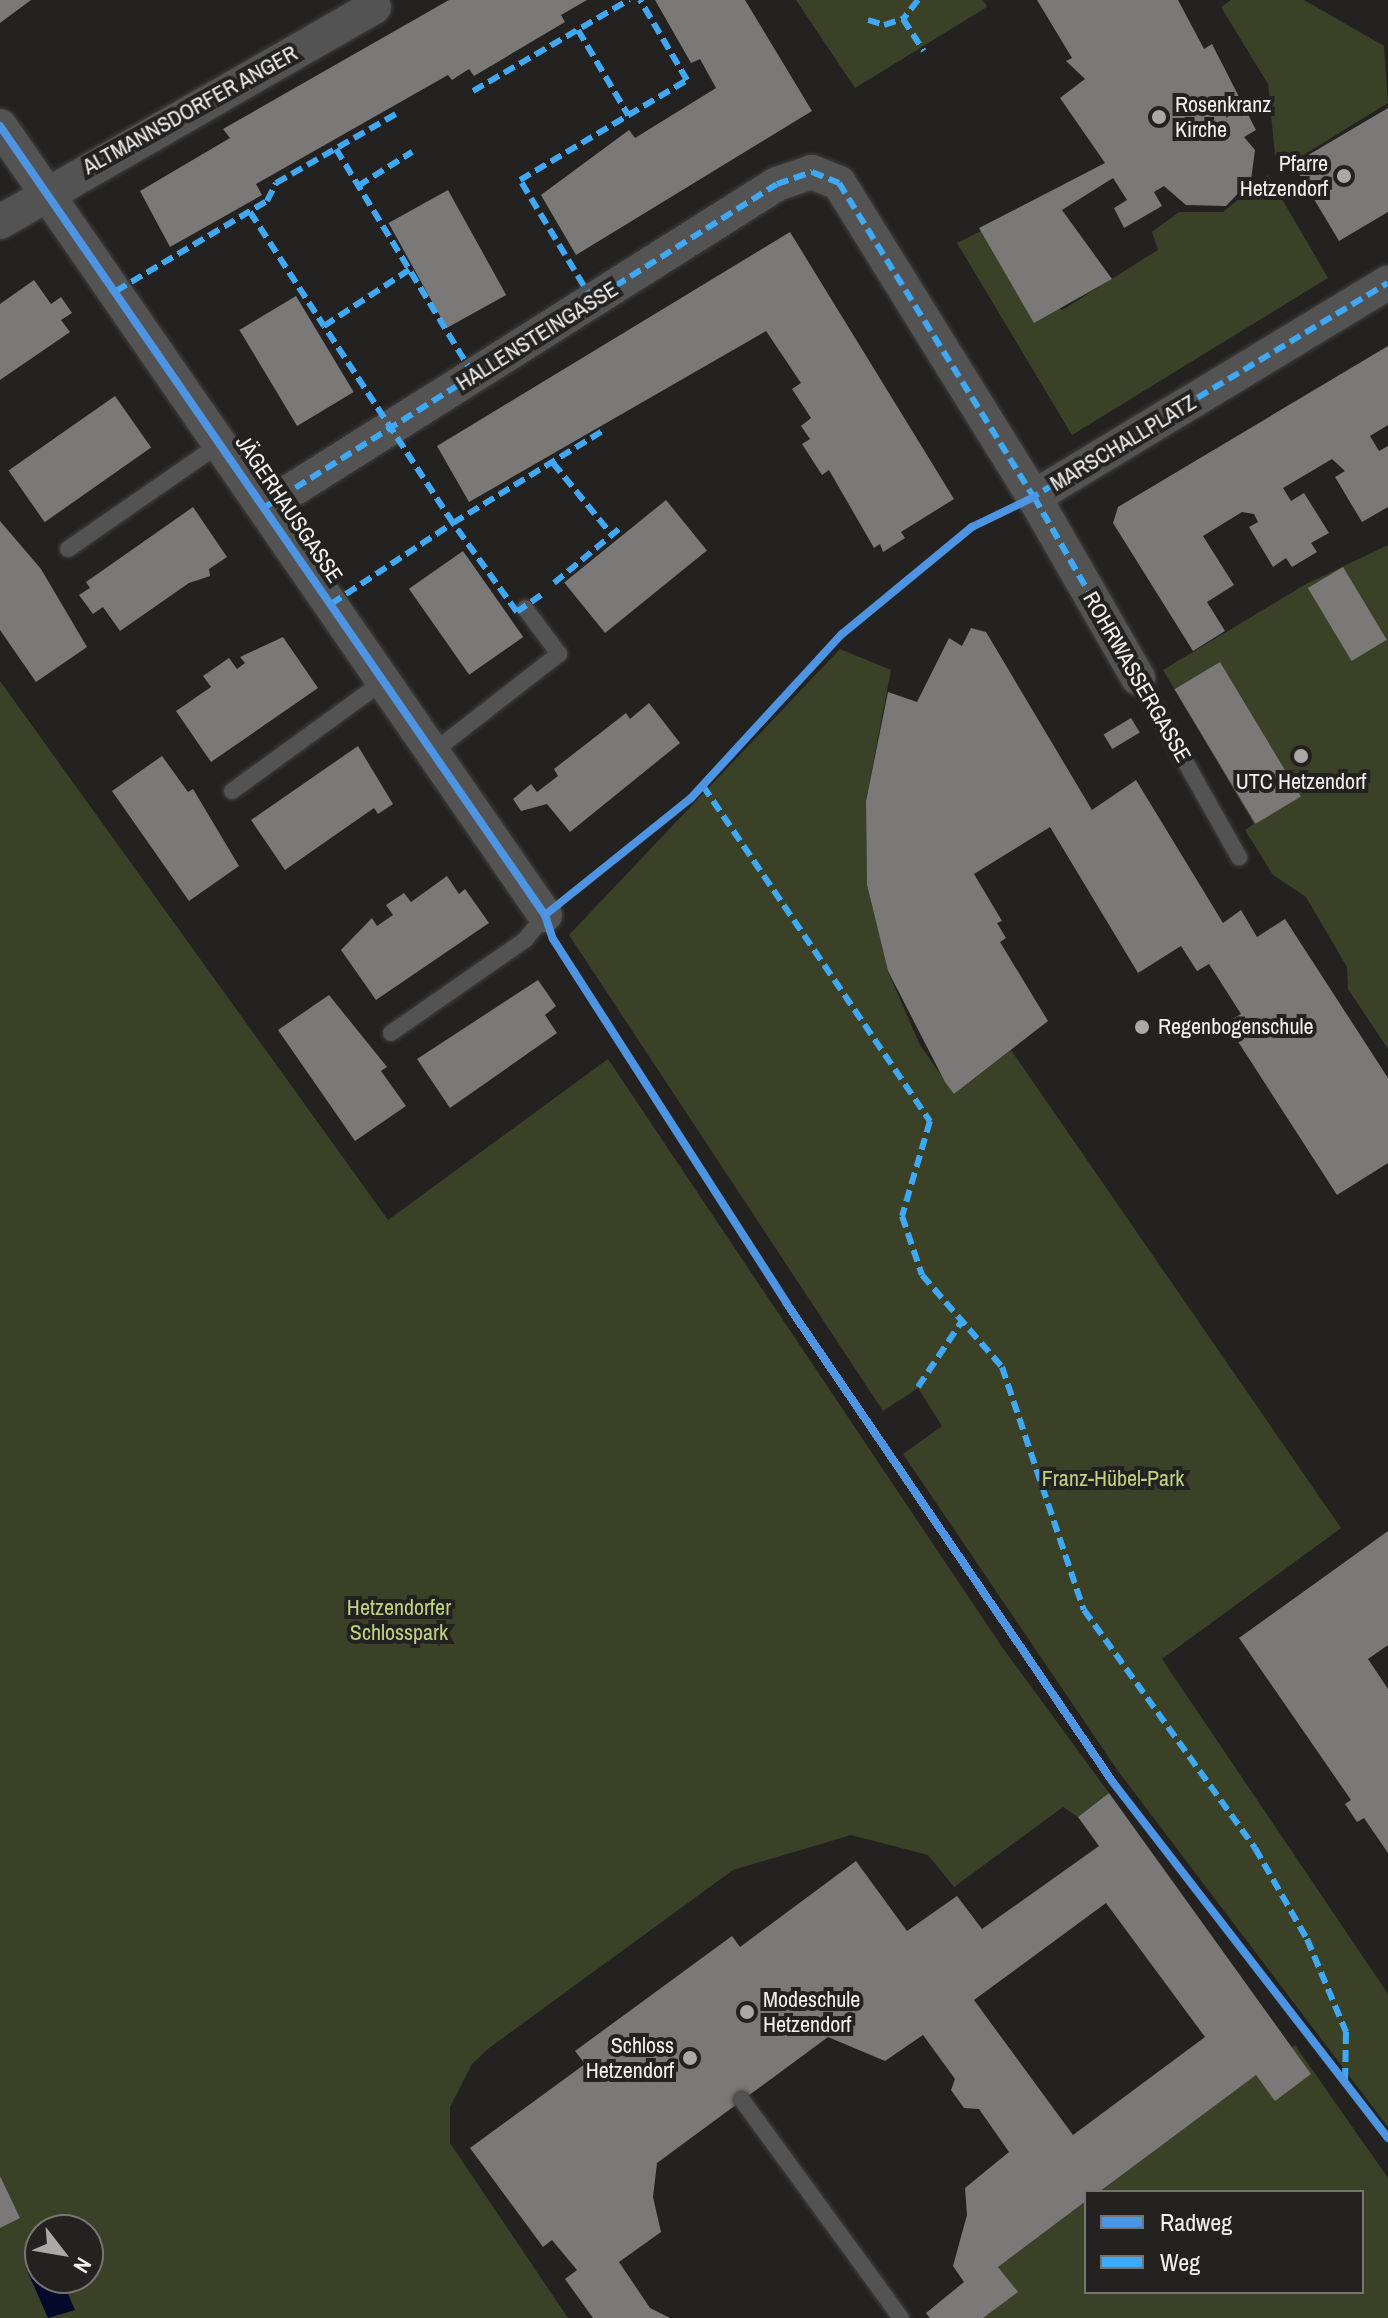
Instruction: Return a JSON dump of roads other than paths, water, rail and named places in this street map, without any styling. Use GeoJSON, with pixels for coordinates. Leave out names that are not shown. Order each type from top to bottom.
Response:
{"type":"FeatureCollection","features":[{"type":"Feature","properties":{"kind":"street","name":"ALTMANNSDORFER ANGER"},"geometry":{"type":"LineString","coordinates":[[0,222],[47,190],[374,7],[368,0]]}},
{"type":"Feature","properties":{"kind":"street","name":"JÄGERHAUSGASSE"},"geometry":{"type":"LineString","coordinates":[[0,126],[222,442],[545,915]]}},
{"type":"Feature","properties":{"kind":"street","name":"MARSCHALLPLATZ"},"geometry":{"type":"LineString","coordinates":[[812,172],[839,183],[1034,497],[1388,283]]}},
{"type":"Feature","properties":{"kind":"street","name":"HALLENSTEINGASSE"},"geometry":{"type":"LineString","coordinates":[[265,507],[777,184],[812,172]]}},
{"type":"Feature","properties":{"kind":"street","name":"ROHRWASSERGASSE"},"geometry":{"type":"LineString","coordinates":[[1034,497],[1138,678]]}},
{"type":"Feature","properties":{"kind":"lane"},"geometry":{"type":"LineString","coordinates":[[68,549],[222,442]]}},
{"type":"Feature","properties":{"kind":"lane"},"geometry":{"type":"LineString","coordinates":[[433,752],[559,654],[525,608]]}},
{"type":"Feature","properties":{"kind":"lane","name":"ROHRWASSERGASSE"},"geometry":{"type":"LineString","coordinates":[[1138,678],[1239,857]]}},
{"type":"Feature","properties":{"kind":"lane"},"geometry":{"type":"LineString","coordinates":[[232,791],[384,681]]}},
{"type":"Feature","properties":{"kind":"lane"},"geometry":{"type":"LineString","coordinates":[[391,1033],[525,940],[545,915]]}},
{"type":"Feature","properties":{"kind":"lane"},"geometry":{"type":"LineString","coordinates":[[742,2100],[901,2318]]}},
{"type":"Feature","properties":{"kind":"water"},"geometry":{"type":"Polygon","coordinates":[[[37,2294],[68,2294],[75,2310],[48,2318],[37,2294]]]}},
{"type":"Feature","properties":{"kind":"place","name":"Rosenkranz Kirche"},"geometry":{"type":"Point","coordinates":[1159,117]}},
{"type":"Feature","properties":{"kind":"place","name":"Pfarre Hetzendorf"},"geometry":{"type":"Point","coordinates":[1344,176]}},
{"type":"Feature","properties":{"kind":"place","name":"UTC Hetzendorf"},"geometry":{"type":"Point","coordinates":[1301,756]}},
{"type":"Feature","properties":{"kind":"place","name":"Regenbogenschule"},"geometry":{"type":"Point","coordinates":[1142,1027]}},
{"type":"Feature","properties":{"kind":"place","name":"Modeschule Hetzendorf"},"geometry":{"type":"Point","coordinates":[747,2012]}},
{"type":"Feature","properties":{"kind":"place","name":"Schloss Hetzendorf"},"geometry":{"type":"Point","coordinates":[690,2058]}},
{"type":"Feature","properties":{"kind":"park label","name":"Franz-Hübel-Park"},"geometry":{"type":"Point","coordinates":[1113,1479]}},
{"type":"Feature","properties":{"kind":"park label","name":"Hetzendorfer Schlosspark"},"geometry":{"type":"Point","coordinates":[399,1620]}}]}
